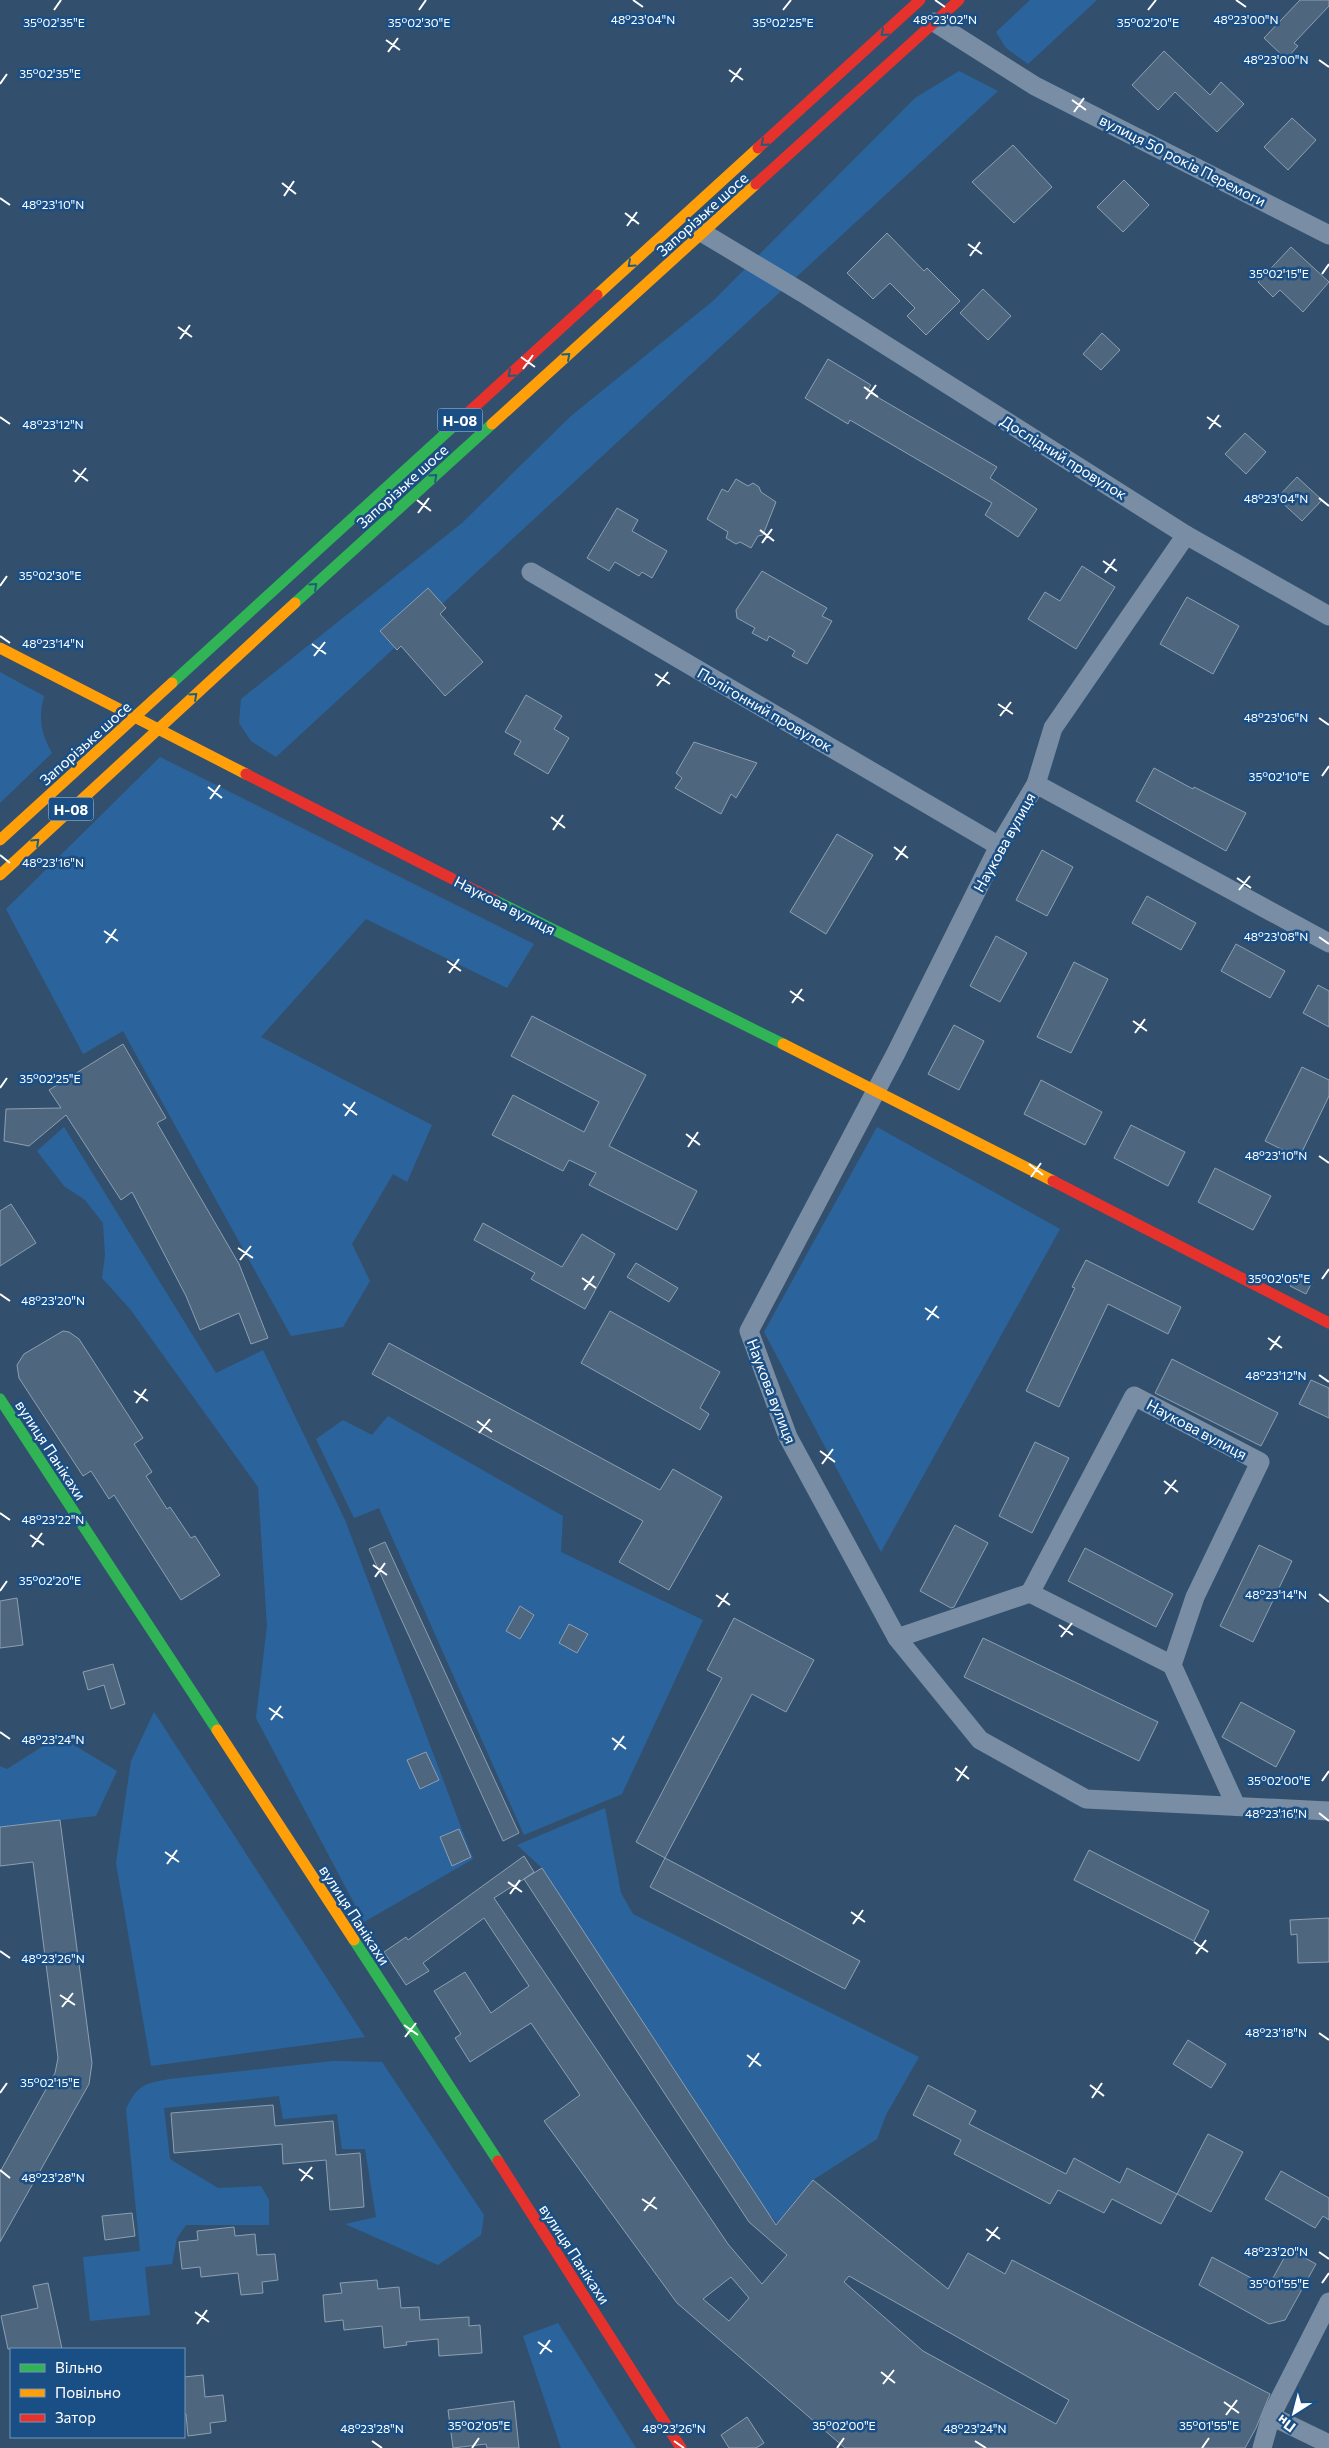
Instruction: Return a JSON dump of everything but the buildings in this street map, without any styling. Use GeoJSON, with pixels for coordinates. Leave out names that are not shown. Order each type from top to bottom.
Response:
{"type":"FeatureCollection","features":[{"type":"Feature","properties":{"kind":"street","name":"Запорізьке шосе"},"geometry":{"type":"LineString","coordinates":[[0,840],[920,0]]}},
{"type":"Feature","properties":{"kind":"street","name":"Запорізьке шосе"},"geometry":{"type":"LineString","coordinates":[[0,875],[158,728],[959,0]]}},
{"type":"Feature","properties":{"kind":"street","name":"вулиця 50 років Перемоги"},"geometry":{"type":"LineString","coordinates":[[934,22],[1036,86],[1329,235]]}},
{"type":"Feature","properties":{"kind":"street","name":"Дослідний провулок"},"geometry":{"type":"LineString","coordinates":[[703,233],[802,293],[1186,535],[1329,616]]}},
{"type":"Feature","properties":{"kind":"street"},"geometry":{"type":"LineString","coordinates":[[1036,784],[1053,728],[1186,535]]}},
{"type":"Feature","properties":{"kind":"street","name":"Полігонний провулок"},"geometry":{"type":"LineString","coordinates":[[531,572],[999,846]]}},
{"type":"Feature","properties":{"kind":"street","name":"Наукова вулиця"},"geometry":{"type":"LineString","coordinates":[[0,648],[555,931],[876,1090],[1329,1323]]}},
{"type":"Feature","properties":{"kind":"street","name":"Наукова вулиця"},"geometry":{"type":"LineString","coordinates":[[1329,943],[1036,784],[999,846],[876,1090],[748,1330],[788,1437],[897,1638],[980,1740],[1086,1799],[1329,1811]]}},
{"type":"Feature","properties":{"kind":"street","name":"Наукова вулиця"},"geometry":{"type":"LineString","coordinates":[[1030,1593],[1134,1396],[1260,1462],[1195,1597],[1172,1665]]}},
{"type":"Feature","properties":{"kind":"street","name":"вулиця Панікахи"},"geometry":{"type":"LineString","coordinates":[[0,1399],[472,2120],[681,2448]]}},
{"type":"Feature","properties":{"kind":"street"},"geometry":{"type":"LineString","coordinates":[[897,1638],[1030,1593],[1172,1665],[1236,1806]]}},
{"type":"Feature","properties":{"kind":"street"},"geometry":{"type":"LineString","coordinates":[[1262,2448],[1271,2416],[1329,2302]]}},
{"type":"Feature","properties":{"kind":"street"},"geometry":{"type":"LineString","coordinates":[[1271,2416],[1329,2444]]}},
{"type":"Feature","properties":{"kind":"shaded area"},"geometry":{"type":"Polygon","coordinates":[[[1030,0],[1097,0],[1028,64],[1006,48],[996,32],[1030,0]]]}},
{"type":"Feature","properties":{"kind":"shaded area"},"geometry":{"type":"Polygon","coordinates":[[[959,71],[998,91],[276,757],[251,741],[239,723],[241,699],[462,523],[571,416],[713,301],[915,98],[959,71]]]}},
{"type":"Feature","properties":{"kind":"shaded area"},"geometry":{"type":"Polygon","coordinates":[[[0,672],[44,696],[41,719],[45,739],[52,753],[0,803],[0,672]]]}},
{"type":"Feature","properties":{"kind":"shaded area"},"geometry":{"type":"Polygon","coordinates":[[[160,757],[534,944],[507,988],[366,919],[261,1037],[432,1125],[407,1182],[393,1174],[352,1244],[370,1281],[343,1327],[291,1336],[123,1031],[83,1054],[6,909],[160,757]]]}},
{"type":"Feature","properties":{"kind":"shaded area"},"geometry":{"type":"Polygon","coordinates":[[[64,1127],[216,1373],[263,1350],[345,1520],[473,1859],[364,1922],[256,1718],[267,1626],[258,1487],[130,1309],[102,1278],[105,1255],[103,1223],[85,1200],[64,1186],[37,1151],[64,1127]]]}},
{"type":"Feature","properties":{"kind":"shaded area"},"geometry":{"type":"Polygon","coordinates":[[[877,1127],[1060,1229],[881,1552],[764,1332],[877,1127]]]}},
{"type":"Feature","properties":{"kind":"shaded area"},"geometry":{"type":"Polygon","coordinates":[[[388,1416],[563,1516],[561,1552],[703,1620],[622,1794],[524,1835],[379,1508],[354,1518],[316,1439],[343,1420],[372,1435],[388,1416]]]}},
{"type":"Feature","properties":{"kind":"shaded area"},"geometry":{"type":"Polygon","coordinates":[[[154,1712],[365,2037],[151,2066],[116,1863],[131,1761],[154,1712]]]}},
{"type":"Feature","properties":{"kind":"shaded area"},"geometry":{"type":"Polygon","coordinates":[[[59,1736],[117,1771],[96,1816],[0,1827],[0,1766],[7,1769],[59,1736]]]}},
{"type":"Feature","properties":{"kind":"shaded area"},"geometry":{"type":"Polygon","coordinates":[[[605,1808],[621,1893],[633,1914],[919,2057],[886,2115],[877,2139],[813,2180],[777,2223],[766,2210],[542,1868],[517,1845],[605,1808]]]}},
{"type":"Feature","properties":{"kind":"shaded area"},"geometry":{"type":"Polygon","coordinates":[[[333,2061],[382,2062],[484,2215],[481,2235],[438,2265],[345,2224],[376,2217],[365,2149],[342,2149],[337,2114],[283,2119],[279,2096],[164,2108],[170,2159],[218,2188],[261,2186],[269,2200],[269,2225],[186,2225],[177,2238],[172,2264],[145,2267],[150,2315],[90,2321],[83,2257],[140,2251],[126,2109],[138,2090],[147,2084],[169,2079],[333,2061]]]}},
{"type":"Feature","properties":{"kind":"shaded area"},"geometry":{"type":"Polygon","coordinates":[[[558,2323],[636,2448],[561,2448],[523,2336],[558,2323]]]}},
{"type":"Feature","properties":{"kind":"traffic: fast"},"geometry":{"type":"LineString","coordinates":[[172,683],[458,422]]}},
{"type":"Feature","properties":{"kind":"traffic: fast"},"geometry":{"type":"LineString","coordinates":[[295,603],[492,424]]}},
{"type":"Feature","properties":{"kind":"traffic: fast"},"geometry":{"type":"LineString","coordinates":[[494,900],[783,1044]]}},
{"type":"Feature","properties":{"kind":"traffic: fast"},"geometry":{"type":"LineString","coordinates":[[0,1399],[217,1730]]}},
{"type":"Feature","properties":{"kind":"traffic: fast"},"geometry":{"type":"LineString","coordinates":[[354,1940],[498,2161]]}},
{"type":"Feature","properties":{"kind":"traffic: slow"},"geometry":{"type":"LineString","coordinates":[[597,295],[758,148]]}},
{"type":"Feature","properties":{"kind":"traffic: slow"},"geometry":{"type":"LineString","coordinates":[[492,424],[756,184]]}},
{"type":"Feature","properties":{"kind":"traffic: slow"},"geometry":{"type":"LineString","coordinates":[[0,875],[295,603]]}},
{"type":"Feature","properties":{"kind":"traffic: slow"},"geometry":{"type":"LineString","coordinates":[[0,648],[246,774]]}},
{"type":"Feature","properties":{"kind":"traffic: slow"},"geometry":{"type":"LineString","coordinates":[[0,840],[172,683]]}},
{"type":"Feature","properties":{"kind":"traffic: slow"},"geometry":{"type":"LineString","coordinates":[[783,1044],[1053,1181]]}},
{"type":"Feature","properties":{"kind":"traffic: slow"},"geometry":{"type":"LineString","coordinates":[[217,1730],[354,1940]]}},
{"type":"Feature","properties":{"kind":"traffic: jam"},"geometry":{"type":"LineString","coordinates":[[758,148],[920,0]]}},
{"type":"Feature","properties":{"kind":"traffic: jam"},"geometry":{"type":"LineString","coordinates":[[756,184],[959,0]]}},
{"type":"Feature","properties":{"kind":"traffic: jam"},"geometry":{"type":"LineString","coordinates":[[458,422],[597,295]]}},
{"type":"Feature","properties":{"kind":"traffic: jam"},"geometry":{"type":"LineString","coordinates":[[246,774],[494,900]]}},
{"type":"Feature","properties":{"kind":"traffic: jam"},"geometry":{"type":"LineString","coordinates":[[1053,1181],[1329,1323]]}},
{"type":"Feature","properties":{"kind":"traffic: jam"},"geometry":{"type":"LineString","coordinates":[[498,2161],[681,2448]]}}]}
